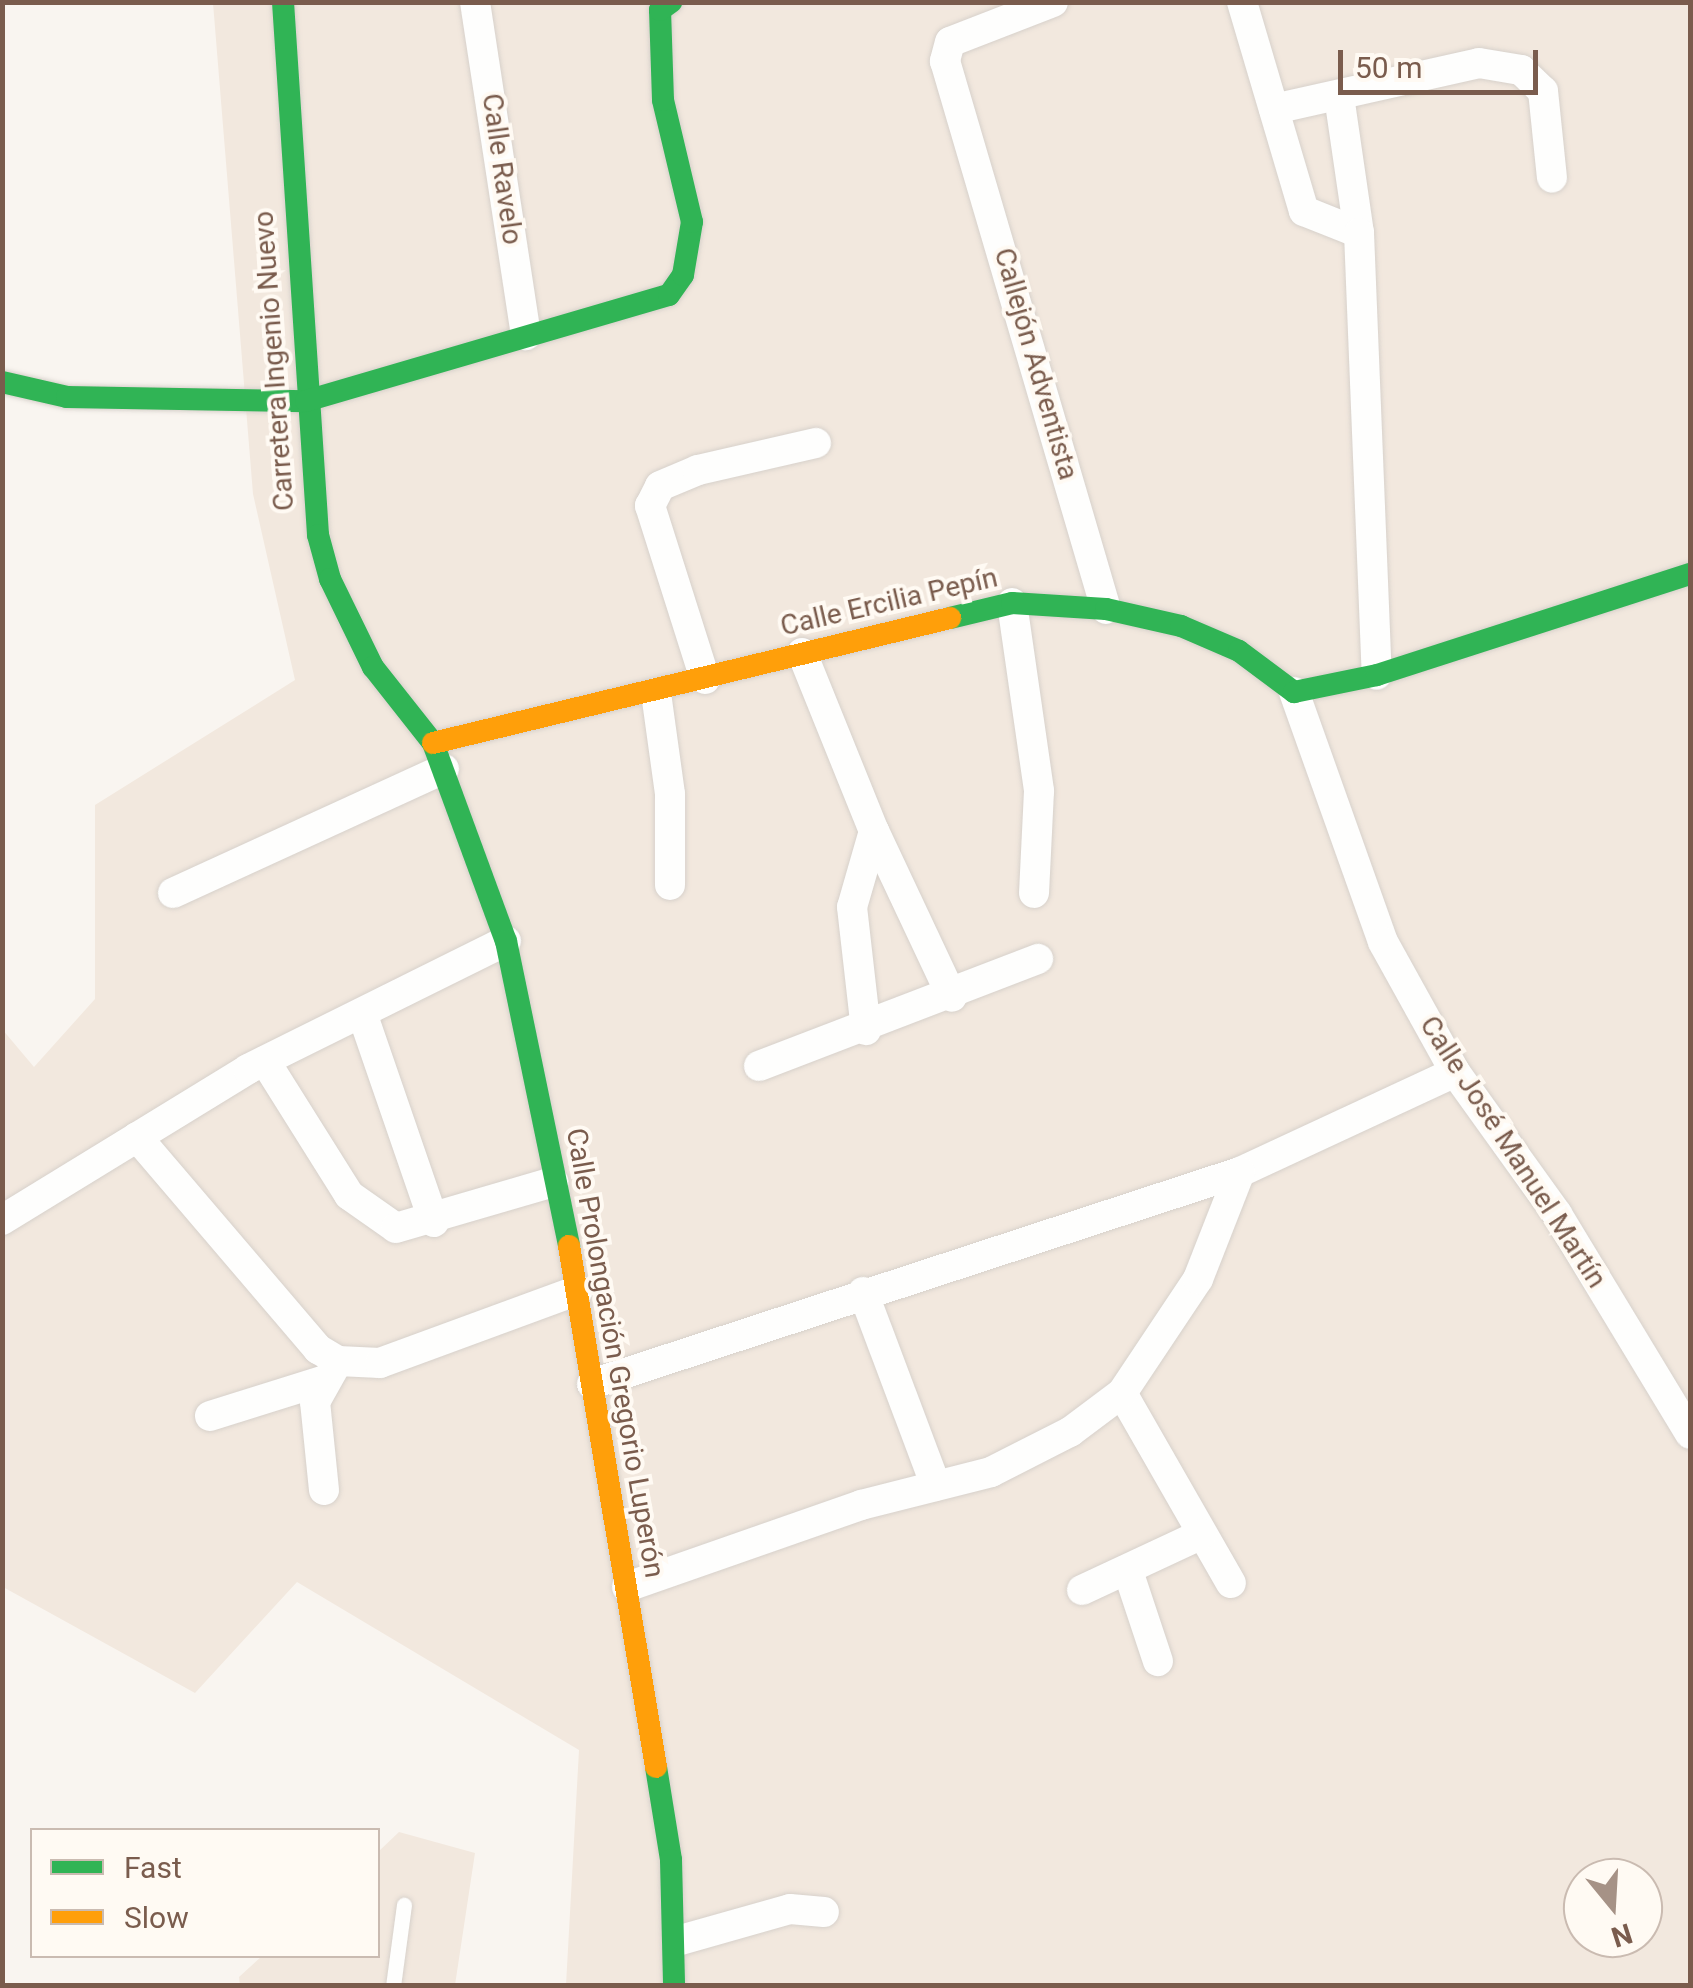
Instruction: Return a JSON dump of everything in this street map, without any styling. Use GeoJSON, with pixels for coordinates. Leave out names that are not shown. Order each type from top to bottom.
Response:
{"type":"FeatureCollection","features":[{"type":"Feature","properties":{"kind":"street","name":"Carretera Ingenio Nuevo"},"geometry":{"type":"LineString","coordinates":[[283,2],[309,474],[330,579],[373,667],[438,756]]}},
{"type":"Feature","properties":{"kind":"street","name":"Calle Ravelo"},"geometry":{"type":"LineString","coordinates":[[474,2],[526,335]]}},
{"type":"Feature","properties":{"kind":"street"},"geometry":{"type":"LineString","coordinates":[[2,382],[66,397],[306,401],[669,294],[683,275],[692,222],[663,100],[660,10],[671,2]]}},
{"type":"Feature","properties":{"kind":"street","name":"Callejón Adventista"},"geometry":{"type":"LineString","coordinates":[[1053,2],[950,42],[944,61],[1106,609]]}},
{"type":"Feature","properties":{"kind":"street"},"geometry":{"type":"LineString","coordinates":[[1242,2],[1304,211],[1360,233]]}},
{"type":"Feature","properties":{"kind":"street"},"geometry":{"type":"LineString","coordinates":[[1274,109],[1479,63],[1521,70],[1543,92],[1552,178]]}},
{"type":"Feature","properties":{"kind":"street"},"geometry":{"type":"LineString","coordinates":[[1339,96],[1360,233],[1377,675]]}},
{"type":"Feature","properties":{"kind":"street"},"geometry":{"type":"LineString","coordinates":[[705,679],[650,506],[660,486],[816,443]]}},
{"type":"Feature","properties":{"kind":"street"},"geometry":{"type":"LineString","coordinates":[[1294,692],[1377,675],[1690,574]]}},
{"type":"Feature","properties":{"kind":"street"},"geometry":{"type":"LineString","coordinates":[[1012,603],[1040,791],[1034,892]]}},
{"type":"Feature","properties":{"kind":"street","name":"Calle Ercilia Pepín"},"geometry":{"type":"LineString","coordinates":[[438,756],[802,652],[1012,603],[1106,609],[1181,626],[1239,651],[1294,692]]}},
{"type":"Feature","properties":{"kind":"street"},"geometry":{"type":"LineString","coordinates":[[802,652],[874,831],[952,997]]}},
{"type":"Feature","properties":{"kind":"street","name":"Calle José Manuel Martín"},"geometry":{"type":"LineString","coordinates":[[1294,692],[1383,942],[1455,1072],[1557,1214],[1690,1434]]}},
{"type":"Feature","properties":{"kind":"street"},"geometry":{"type":"LineString","coordinates":[[656,693],[670,794],[670,886]]}},
{"type":"Feature","properties":{"kind":"street"},"geometry":{"type":"LineString","coordinates":[[173,893],[438,756]]}},
{"type":"Feature","properties":{"kind":"street","name":"Calle Prolongación Gregorio Luperón"},"geometry":{"type":"LineString","coordinates":[[438,756],[506,942],[578,1290],[671,1860],[677,1941],[674,1986]]}},
{"type":"Feature","properties":{"kind":"street"},"geometry":{"type":"LineString","coordinates":[[866,1030],[852,906],[874,831]]}},
{"type":"Feature","properties":{"kind":"street"},"geometry":{"type":"LineString","coordinates":[[2,1220],[265,1060],[506,942]]}},
{"type":"Feature","properties":{"kind":"street"},"geometry":{"type":"LineString","coordinates":[[760,1066],[866,1030],[1038,960]]}},
{"type":"Feature","properties":{"kind":"street"},"geometry":{"type":"LineString","coordinates":[[362,1013],[434,1222]]}},
{"type":"Feature","properties":{"kind":"street"},"geometry":{"type":"LineString","coordinates":[[265,1060],[348,1196],[396,1228],[434,1222],[553,1182]]}},
{"type":"Feature","properties":{"kind":"street"},"geometry":{"type":"LineString","coordinates":[[592,1384],[863,1292],[1240,1172],[1455,1072]]}},
{"type":"Feature","properties":{"kind":"street"},"geometry":{"type":"LineString","coordinates":[[137,1137],[318,1349],[330,1372],[314,1422],[324,1490]]}},
{"type":"Feature","properties":{"kind":"street"},"geometry":{"type":"LineString","coordinates":[[627,1587],[936,1486],[991,1472],[1070,1432],[1122,1393],[1198,1279],[1240,1172]]}},
{"type":"Feature","properties":{"kind":"street"},"geometry":{"type":"LineString","coordinates":[[210,1416],[330,1372],[380,1362],[578,1290]]}},
{"type":"Feature","properties":{"kind":"street"},"geometry":{"type":"LineString","coordinates":[[863,1292],[936,1486]]}},
{"type":"Feature","properties":{"kind":"street"},"geometry":{"type":"LineString","coordinates":[[1122,1393],[1231,1584]]}},
{"type":"Feature","properties":{"kind":"street"},"geometry":{"type":"LineString","coordinates":[[1082,1590],[1202,1534]]}},
{"type":"Feature","properties":{"kind":"street"},"geometry":{"type":"LineString","coordinates":[[1128,1571],[1158,1661]]}},
{"type":"Feature","properties":{"kind":"street"},"geometry":{"type":"LineString","coordinates":[[677,1941],[790,1909],[824,1912]]}},
{"type":"Feature","properties":{"kind":"lane"},"geometry":{"type":"LineString","coordinates":[[394,1986],[404,1905]]}},
{"type":"Feature","properties":{"kind":"shaded area"},"geometry":{"type":"Polygon","coordinates":[[[213,3],[1690,3],[1690,1985],[566,1985],[579,1750],[297,1582],[195,1693],[3,1587],[2,1029],[34,1067],[95,999],[95,805],[295,680],[253,494],[213,3]]]}},
{"type":"Feature","properties":{"kind":"shaded area"},"geometry":{"type":"Polygon","coordinates":[[[399,1832],[475,1853],[455,1985],[240,1986],[239,1977],[260,1958],[380,1958],[380,1850],[399,1832]]]}},
{"type":"Feature","properties":{"kind":"traffic: fast"},"geometry":{"type":"LineString","coordinates":[[283,2],[318,535],[330,579],[373,667],[433,743],[506,941],[569,1246]]}},
{"type":"Feature","properties":{"kind":"traffic: fast"},"geometry":{"type":"LineString","coordinates":[[2,382],[67,397],[306,401],[669,295],[683,275],[692,222],[663,100],[660,10],[671,2]]}},
{"type":"Feature","properties":{"kind":"traffic: fast"},"geometry":{"type":"LineString","coordinates":[[950,618],[1012,603],[1106,609],[1181,626],[1239,651],[1294,692],[1377,675],[1690,574]]}},
{"type":"Feature","properties":{"kind":"traffic: fast"},"geometry":{"type":"LineString","coordinates":[[656,1767],[671,1860],[674,1986]]}},
{"type":"Feature","properties":{"kind":"traffic: slow"},"geometry":{"type":"LineString","coordinates":[[433,743],[950,618]]}},
{"type":"Feature","properties":{"kind":"traffic: slow"},"geometry":{"type":"LineString","coordinates":[[569,1246],[656,1767]]}}]}
